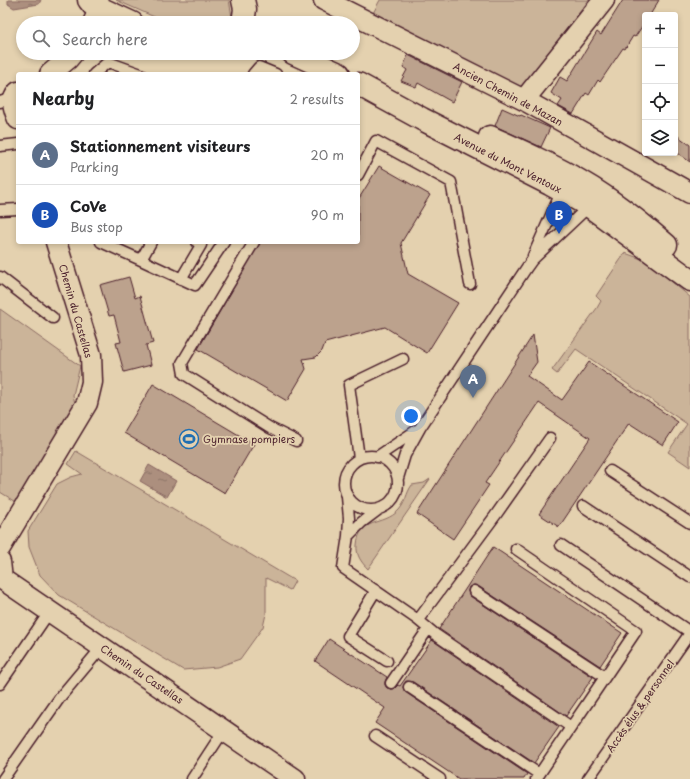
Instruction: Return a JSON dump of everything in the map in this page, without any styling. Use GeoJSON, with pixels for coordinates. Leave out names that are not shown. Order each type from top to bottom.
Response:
{"type":"FeatureCollection","features":[{"type":"Feature","properties":{"kind":"main road"},"geometry":{"type":"LineString","coordinates":[[243,0],[245,9],[244,16]]}},
{"type":"Feature","properties":{"kind":"main road"},"geometry":{"type":"LineString","coordinates":[[94,10],[112,16]]}},
{"type":"Feature","properties":{"kind":"main road"},"geometry":{"type":"LineString","coordinates":[[308,60],[334,72]]}},
{"type":"Feature","properties":{"kind":"main road","name":"Avenue du Mont Ventoux"},"geometry":{"type":"LineString","coordinates":[[360,84],[574,190],[616,204],[690,265]]}},
{"type":"Feature","properties":{"kind":"main road","name":"Avenue du Mont Ventoux"},"geometry":{"type":"LineString","coordinates":[[574,190],[690,280]]}},
{"type":"Feature","properties":{"kind":"street","name":"Ancien Chemin de Mazan"},"geometry":{"type":"LineString","coordinates":[[324,0],[356,16]]}},
{"type":"Feature","properties":{"kind":"street"},"geometry":{"type":"LineString","coordinates":[[524,100],[604,0]]}},
{"type":"Feature","properties":{"kind":"street","name":"Ancien Chemin de Mazan"},"geometry":{"type":"LineString","coordinates":[[360,18],[524,100],[690,194]]}},
{"type":"Feature","properties":{"kind":"street"},"geometry":{"type":"LineString","coordinates":[[52,72],[67,60]]}},
{"type":"Feature","properties":{"kind":"street"},"geometry":{"type":"LineString","coordinates":[[10,97],[16,115]]}},
{"type":"Feature","properties":{"kind":"street","name":"Chemin du Castellas"},"geometry":{"type":"LineString","coordinates":[[0,548],[87,403],[92,382],[91,355],[57,244]]}},
{"type":"Feature","properties":{"kind":"street","name":"Chemin du Castellas"},"geometry":{"type":"LineString","coordinates":[[0,562],[2,579],[295,779]]}},
{"type":"Feature","properties":{"kind":"lane"},"geometry":{"type":"LineString","coordinates":[[96,72],[108,62],[136,72]]}},
{"type":"Feature","properties":{"kind":"lane"},"geometry":{"type":"LineString","coordinates":[[255,72],[259,67],[271,72]]}},
{"type":"Feature","properties":{"kind":"lane"},"geometry":{"type":"LineString","coordinates":[[360,171],[376,141],[451,182],[470,284]]}},
{"type":"Feature","properties":{"kind":"lane"},"geometry":{"type":"LineString","coordinates":[[0,146],[16,144]]}},
{"type":"Feature","properties":{"kind":"lane"},"geometry":{"type":"LineString","coordinates":[[348,536],[362,522],[393,500],[397,492],[398,478],[406,455],[420,428],[532,260],[574,190]]}},
{"type":"Feature","properties":{"kind":"lane"},"geometry":{"type":"LineString","coordinates":[[532,260],[585,210],[574,190]]}},
{"type":"Feature","properties":{"kind":"lane"},"geometry":{"type":"LineString","coordinates":[[0,210],[16,209]]}},
{"type":"Feature","properties":{"kind":"lane"},"geometry":{"type":"LineString","coordinates":[[105,244],[195,285],[223,244]]}},
{"type":"Feature","properties":{"kind":"lane"},"geometry":{"type":"LineString","coordinates":[[141,260],[150,244]]}},
{"type":"Feature","properties":{"kind":"lane"},"geometry":{"type":"LineString","coordinates":[[182,279],[201,245],[200,244]]}},
{"type":"Feature","properties":{"kind":"lane"},"geometry":{"type":"LineString","coordinates":[[253,244],[182,363],[184,374],[270,428],[296,441]]}},
{"type":"Feature","properties":{"kind":"lane"},"geometry":{"type":"LineString","coordinates":[[0,277],[53,318]]}},
{"type":"Feature","properties":{"kind":"lane"},"geometry":{"type":"LineString","coordinates":[[360,458],[349,385],[403,359]]}},
{"type":"Feature","properties":{"kind":"lane"},"geometry":{"type":"LineString","coordinates":[[377,457],[420,428]]}},
{"type":"Feature","properties":{"kind":"lane"},"geometry":{"type":"LineString","coordinates":[[418,620],[495,516],[550,438]]}},
{"type":"Feature","properties":{"kind":"lane"},"geometry":{"type":"LineString","coordinates":[[398,478],[392,466],[386,460],[368,456],[360,458],[352,464],[345,475],[344,488],[347,497],[349,518],[343,568],[418,620],[436,635],[571,727]]}},
{"type":"Feature","properties":{"kind":"lane"},"geometry":{"type":"LineString","coordinates":[[610,471],[690,523]]}},
{"type":"Feature","properties":{"kind":"lane"},"geometry":{"type":"LineString","coordinates":[[347,497],[360,509],[369,511],[378,510]]}},
{"type":"Feature","properties":{"kind":"lane"},"geometry":{"type":"LineString","coordinates":[[583,506],[690,577]]}},
{"type":"Feature","properties":{"kind":"lane"},"geometry":{"type":"LineString","coordinates":[[561,545],[690,632]]}},
{"type":"Feature","properties":{"kind":"lane"},"geometry":{"type":"LineString","coordinates":[[409,687],[537,777],[636,631],[516,549]]}},
{"type":"Feature","properties":{"kind":"lane"},"geometry":{"type":"LineString","coordinates":[[376,590],[348,636],[387,661]]}},
{"type":"Feature","properties":{"kind":"lane"},"geometry":{"type":"LineString","coordinates":[[474,592],[605,678]]}},
{"type":"Feature","properties":{"kind":"lane"},"geometry":{"type":"LineString","coordinates":[[0,684],[50,611]]}},
{"type":"Feature","properties":{"kind":"lane"},"geometry":{"type":"LineString","coordinates":[[391,683],[428,629]]}},
{"type":"Feature","properties":{"kind":"lane","name":"Accès élus & personnel"},"geometry":{"type":"LineString","coordinates":[[588,779],[690,632]]}},
{"type":"Feature","properties":{"kind":"lane"},"geometry":{"type":"LineString","coordinates":[[3,779],[61,696],[102,647]]}},
{"type":"Feature","properties":{"kind":"lane"},"geometry":{"type":"LineString","coordinates":[[192,779],[224,730]]}},
{"type":"Feature","properties":{"kind":"lane"},"geometry":{"type":"LineString","coordinates":[[375,736],[440,779]]}},
{"type":"Feature","properties":{"kind":"shaded area"},"geometry":{"type":"Polygon","coordinates":[[[116,0],[229,0],[232,16],[152,16],[116,0]]]}},
{"type":"Feature","properties":{"kind":"shaded area"},"geometry":{"type":"Polygon","coordinates":[[[380,0],[589,0],[519,90],[371,17],[380,0]]]}},
{"type":"Feature","properties":{"kind":"shaded area"},"geometry":{"type":"Polygon","coordinates":[[[625,253],[647,261],[690,297],[690,467],[668,452],[687,424],[576,349],[557,374],[552,370],[597,308],[601,301],[596,296],[625,253]]]}},
{"type":"Feature","properties":{"kind":"shaded area"},"geometry":{"type":"Polygon","coordinates":[[[0,309],[80,366],[73,395],[76,408],[18,503],[0,492],[0,309]]]}},
{"type":"Feature","properties":{"kind":"shaded area"},"geometry":{"type":"Polygon","coordinates":[[[76,451],[295,581],[290,590],[266,578],[266,614],[263,627],[240,659],[217,667],[183,670],[59,595],[40,575],[29,547],[28,531],[57,484],[71,477],[82,474],[68,464],[76,451]]]}},
{"type":"Feature","properties":{"kind":"shaded area"},"geometry":{"type":"Polygon","coordinates":[[[430,479],[368,569],[361,561],[357,552],[359,536],[362,530],[373,523],[393,515],[399,510],[405,501],[408,491],[412,485],[424,483],[430,479]]]}},
{"type":"Feature","properties":{"kind":"water"},"geometry":{"type":"Polygon","coordinates":[[[8,0],[41,0],[39,4],[14,8],[8,4],[8,0]]]}},
{"type":"Feature","properties":{"kind":"water"},"geometry":{"type":"Polygon","coordinates":[[[149,465],[176,481],[167,497],[140,481],[149,465]]]}},
{"type":"Feature","properties":{"kind":"building"},"geometry":{"type":"Polygon","coordinates":[[[623,0],[659,0],[652,12],[642,12],[642,26],[635,37],[633,36],[625,49],[623,48],[600,82],[598,80],[589,95],[586,93],[573,114],[558,106],[562,100],[551,93],[560,77],[567,81],[597,32],[601,35],[623,0]]]}},
{"type":"Feature","properties":{"kind":"building"},"geometry":{"type":"Polygon","coordinates":[[[408,55],[462,82],[452,102],[418,83],[416,87],[401,81],[407,70],[403,67],[408,55]]]}},
{"type":"Feature","properties":{"kind":"building"},"geometry":{"type":"Polygon","coordinates":[[[502,108],[550,128],[541,147],[495,126],[502,108]]]}},
{"type":"Feature","properties":{"kind":"building"},"geometry":{"type":"Polygon","coordinates":[[[678,136],[690,145],[690,162],[678,153],[678,136]]]}},
{"type":"Feature","properties":{"kind":"building"},"geometry":{"type":"Polygon","coordinates":[[[379,166],[430,195],[401,243],[408,274],[458,303],[427,353],[385,327],[325,343],[322,351],[316,357],[303,359],[306,369],[287,401],[198,349],[259,244],[360,244],[360,197],[379,166]]]}},
{"type":"Feature","properties":{"kind":"building"},"geometry":{"type":"Polygon","coordinates":[[[129,277],[135,298],[140,296],[153,343],[146,345],[151,365],[124,372],[116,343],[121,342],[114,315],[109,316],[100,285],[129,277]]]}},
{"type":"Feature","properties":{"kind":"building"},"geometry":{"type":"Polygon","coordinates":[[[533,335],[537,362],[527,376],[562,400],[589,362],[678,422],[663,445],[629,423],[559,527],[539,514],[590,438],[539,403],[485,483],[489,485],[453,539],[417,514],[533,335]]]}},
{"type":"Feature","properties":{"kind":"building","name":"Gymnase pompiers"},"geometry":{"type":"Polygon","coordinates":[[[153,384],[254,444],[225,493],[124,433],[153,384]]]}},
{"type":"Feature","properties":{"kind":"building"},"geometry":{"type":"Polygon","coordinates":[[[493,547],[622,633],[600,666],[478,586],[474,585],[469,587],[468,591],[470,596],[593,677],[566,716],[439,629],[493,547]]]}},
{"type":"Feature","properties":{"kind":"building"},"geometry":{"type":"Polygon","coordinates":[[[329,639],[387,677],[385,685],[387,688],[391,689],[394,689],[398,685],[400,686],[432,640],[559,727],[534,763],[413,682],[406,681],[403,687],[405,692],[527,774],[524,779],[459,779],[375,723],[385,708],[315,661],[329,639]]]}},
{"type":"Feature","properties":{"kind":"place","name":"CoVe"},"geometry":{"type":"Point","coordinates":[559,234]}},
{"type":"Feature","properties":{"kind":"place","name":"Stationnement visiteurs"},"geometry":{"type":"Point","coordinates":[473,398]}},
{"type":"Feature","properties":{"kind":"place","name":"Gymnase pompiers"},"geometry":{"type":"Point","coordinates":[189,439]}}]}
